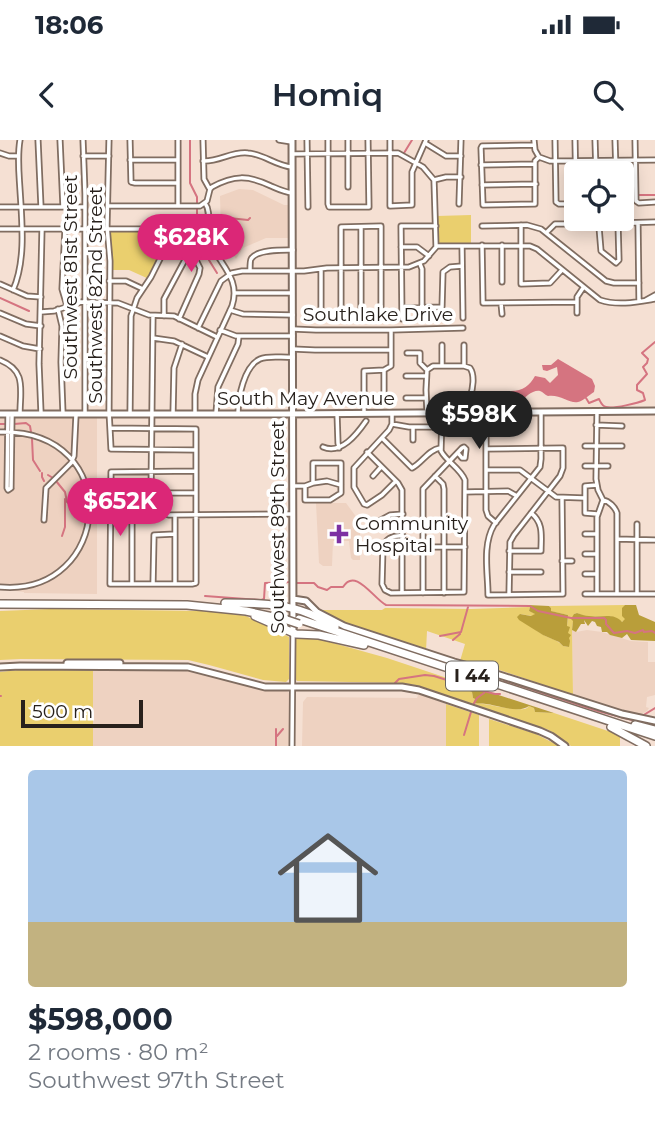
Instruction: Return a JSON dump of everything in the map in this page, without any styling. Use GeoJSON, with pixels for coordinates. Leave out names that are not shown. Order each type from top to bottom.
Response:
{"type":"FeatureCollection","features":[{"type":"Feature","properties":{"kind":"highway","name":"I 44"},"geometry":{"type":"LineString","coordinates":[[0,602],[170,600],[225,603],[346,635],[597,717],[655,739]]}},
{"type":"Feature","properties":{"kind":"highway","name":"I 44"},"geometry":{"type":"LineString","coordinates":[[0,602],[187,605],[287,618]]}},
{"type":"Feature","properties":{"kind":"highway"},"geometry":{"type":"LineString","coordinates":[[225,603],[293,608],[312,615],[346,635]]}},
{"type":"Feature","properties":{"kind":"highway"},"geometry":{"type":"LineString","coordinates":[[246,611],[293,633],[319,635],[364,645]]}},
{"type":"Feature","properties":{"kind":"highway","name":"I 44"},"geometry":{"type":"LineString","coordinates":[[299,621],[611,727],[655,739]]}},
{"type":"Feature","properties":{"kind":"highway"},"geometry":{"type":"LineString","coordinates":[[597,717],[655,730]]}},
{"type":"Feature","properties":{"kind":"highway"},"geometry":{"type":"LineString","coordinates":[[611,727],[646,746]]}},
{"type":"Feature","properties":{"kind":"main road","name":"Southwest 89th Street"},"geometry":{"type":"LineString","coordinates":[[292,141],[293,633]]}},
{"type":"Feature","properties":{"kind":"main road","name":"South May Avenue"},"geometry":{"type":"LineString","coordinates":[[0,414],[655,411]]}},
{"type":"Feature","properties":{"kind":"main road"},"geometry":{"type":"LineString","coordinates":[[293,599],[306,601],[317,612],[344,626],[629,716],[655,721]]}},
{"type":"Feature","properties":{"kind":"main road"},"geometry":{"type":"LineString","coordinates":[[0,666],[188,667],[258,685],[408,688],[540,731],[565,746]]}},
{"type":"Feature","properties":{"kind":"street"},"geometry":{"type":"LineString","coordinates":[[13,290],[20,273],[20,140]]}},
{"type":"Feature","properties":{"kind":"street"},"geometry":{"type":"LineString","coordinates":[[38,140],[41,207]]}},
{"type":"Feature","properties":{"kind":"street"},"geometry":{"type":"LineString","coordinates":[[60,140],[63,207]]}},
{"type":"Feature","properties":{"kind":"street","name":"Southwest 81st Street"},"geometry":{"type":"LineString","coordinates":[[83,140],[85,414]]}},
{"type":"Feature","properties":{"kind":"street","name":"Southwest 82nd Street"},"geometry":{"type":"LineString","coordinates":[[109,140],[107,229],[110,258],[108,302],[111,449],[151,450]]}},
{"type":"Feature","properties":{"kind":"street"},"geometry":{"type":"LineString","coordinates":[[130,140],[132,183],[178,183]]}},
{"type":"Feature","properties":{"kind":"street"},"geometry":{"type":"LineString","coordinates":[[177,140],[177,206]]}},
{"type":"Feature","properties":{"kind":"street"},"geometry":{"type":"LineString","coordinates":[[203,140],[204,181],[210,189]]}},
{"type":"Feature","properties":{"kind":"street"},"geometry":{"type":"LineString","coordinates":[[279,140],[292,141]]}},
{"type":"Feature","properties":{"kind":"street"},"geometry":{"type":"LineString","coordinates":[[307,140],[307,207]]}},
{"type":"Feature","properties":{"kind":"street"},"geometry":{"type":"LineString","coordinates":[[328,140],[329,207],[369,207],[368,140]]}},
{"type":"Feature","properties":{"kind":"street"},"geometry":{"type":"LineString","coordinates":[[348,140],[348,187]]}},
{"type":"Feature","properties":{"kind":"street"},"geometry":{"type":"LineString","coordinates":[[390,140],[390,206],[412,205],[412,174],[425,142],[446,156],[461,156]]}},
{"type":"Feature","properties":{"kind":"street"},"geometry":{"type":"LineString","coordinates":[[459,204],[461,140]]}},
{"type":"Feature","properties":{"kind":"street"},"geometry":{"type":"LineString","coordinates":[[555,140],[557,203],[564,203]]}},
{"type":"Feature","properties":{"kind":"street"},"geometry":{"type":"LineString","coordinates":[[575,140],[575,161],[655,160]]}},
{"type":"Feature","properties":{"kind":"street"},"geometry":{"type":"LineString","coordinates":[[595,140],[595,160]]}},
{"type":"Feature","properties":{"kind":"street"},"geometry":{"type":"LineString","coordinates":[[615,140],[615,160]]}},
{"type":"Feature","properties":{"kind":"street"},"geometry":{"type":"LineString","coordinates":[[635,140],[636,202],[655,202]]}},
{"type":"Feature","properties":{"kind":"street"},"geometry":{"type":"LineString","coordinates":[[539,157],[535,164],[535,204],[482,204],[482,146],[534,142],[539,157],[546,161],[564,161]]}},
{"type":"Feature","properties":{"kind":"street"},"geometry":{"type":"LineString","coordinates":[[204,161],[246,152],[292,167]]}},
{"type":"Feature","properties":{"kind":"street"},"geometry":{"type":"LineString","coordinates":[[0,153],[18,156]]}},
{"type":"Feature","properties":{"kind":"street"},"geometry":{"type":"LineString","coordinates":[[198,328],[220,282],[229,274],[250,271],[411,267],[420,264],[436,246],[435,180],[416,163],[399,153],[292,154]]}},
{"type":"Feature","properties":{"kind":"street"},"geometry":{"type":"LineString","coordinates":[[83,156],[109,156]]}},
{"type":"Feature","properties":{"kind":"street"},"geometry":{"type":"LineString","coordinates":[[130,160],[177,160]]}},
{"type":"Feature","properties":{"kind":"street"},"geometry":{"type":"LineString","coordinates":[[481,165],[535,164]]}},
{"type":"Feature","properties":{"kind":"street"},"geometry":{"type":"LineString","coordinates":[[109,206],[197,206],[205,203],[210,189],[230,179],[245,177],[293,193]]}},
{"type":"Feature","properties":{"kind":"street"},"geometry":{"type":"LineString","coordinates":[[435,180],[461,177]]}},
{"type":"Feature","properties":{"kind":"street"},"geometry":{"type":"LineString","coordinates":[[481,185],[536,184]]}},
{"type":"Feature","properties":{"kind":"street"},"geometry":{"type":"LineString","coordinates":[[195,414],[197,383],[235,293],[229,274],[211,242],[208,230],[209,209],[205,203]]}},
{"type":"Feature","properties":{"kind":"street"},"geometry":{"type":"LineString","coordinates":[[0,207],[85,207]]}},
{"type":"Feature","properties":{"kind":"street"},"geometry":{"type":"LineString","coordinates":[[634,223],[655,222]]}},
{"type":"Feature","properties":{"kind":"street"},"geometry":{"type":"LineString","coordinates":[[547,232],[554,225],[564,223]]}},
{"type":"Feature","properties":{"kind":"street"},"geometry":{"type":"LineString","coordinates":[[638,223],[639,302]]}},
{"type":"Feature","properties":{"kind":"street"},"geometry":{"type":"LineString","coordinates":[[521,225],[521,284],[550,283],[562,270]]}},
{"type":"Feature","properties":{"kind":"street"},"geometry":{"type":"LineString","coordinates":[[341,319],[341,227],[381,226],[381,319]]}},
{"type":"Feature","properties":{"kind":"street"},"geometry":{"type":"LineString","coordinates":[[402,319],[401,226],[436,226]]}},
{"type":"Feature","properties":{"kind":"street"},"geometry":{"type":"LineString","coordinates":[[482,226],[534,226],[547,232],[606,281],[639,283]]}},
{"type":"Feature","properties":{"kind":"street"},"geometry":{"type":"LineString","coordinates":[[361,227],[361,319]]}},
{"type":"Feature","properties":{"kind":"street"},"geometry":{"type":"LineString","coordinates":[[41,414],[42,229]]}},
{"type":"Feature","properties":{"kind":"street"},"geometry":{"type":"LineString","coordinates":[[65,229],[62,291],[67,306]]}},
{"type":"Feature","properties":{"kind":"street"},"geometry":{"type":"LineString","coordinates":[[130,414],[130,322],[137,298],[161,257],[164,230]]}},
{"type":"Feature","properties":{"kind":"street"},"geometry":{"type":"LineString","coordinates":[[164,316],[165,298],[187,256],[190,230]]}},
{"type":"Feature","properties":{"kind":"street"},"geometry":{"type":"LineString","coordinates":[[0,231],[208,230]]}},
{"type":"Feature","properties":{"kind":"street"},"geometry":{"type":"LineString","coordinates":[[599,231],[600,250],[616,263],[618,231]]}},
{"type":"Feature","properties":{"kind":"street"},"geometry":{"type":"LineString","coordinates":[[482,245],[484,303],[577,302]]}},
{"type":"Feature","properties":{"kind":"street"},"geometry":{"type":"LineString","coordinates":[[502,245],[502,282]]}},
{"type":"Feature","properties":{"kind":"street"},"geometry":{"type":"LineString","coordinates":[[436,246],[534,247],[594,297],[603,301],[639,302],[655,297]]}},
{"type":"Feature","properties":{"kind":"street"},"geometry":{"type":"LineString","coordinates":[[462,246],[463,318]]}},
{"type":"Feature","properties":{"kind":"street"},"geometry":{"type":"LineString","coordinates":[[401,247],[417,247],[429,256]]}},
{"type":"Feature","properties":{"kind":"street"},"geometry":{"type":"LineString","coordinates":[[250,271],[250,260],[253,257],[268,251],[293,250]]}},
{"type":"Feature","properties":{"kind":"street"},"geometry":{"type":"LineString","coordinates":[[179,319],[200,272],[197,262],[187,256]]}},
{"type":"Feature","properties":{"kind":"street"},"geometry":{"type":"LineString","coordinates":[[420,264],[422,307]]}},
{"type":"Feature","properties":{"kind":"street"},"geometry":{"type":"LineString","coordinates":[[402,308],[442,307],[443,272],[450,267],[462,266]]}},
{"type":"Feature","properties":{"kind":"street"},"geometry":{"type":"LineString","coordinates":[[321,269],[321,319]]}},
{"type":"Feature","properties":{"kind":"street"},"geometry":{"type":"LineString","coordinates":[[108,281],[126,281],[143,289]]}},
{"type":"Feature","properties":{"kind":"street"},"geometry":{"type":"LineString","coordinates":[[0,284],[28,296],[41,298]]}},
{"type":"Feature","properties":{"kind":"street"},"geometry":{"type":"LineString","coordinates":[[577,313],[578,296],[583,288]]}},
{"type":"Feature","properties":{"kind":"street"},"geometry":{"type":"LineString","coordinates":[[235,293],[293,293]]}},
{"type":"Feature","properties":{"kind":"street"},"geometry":{"type":"LineString","coordinates":[[41,312],[84,302],[121,303],[153,316],[172,316],[217,337]]}},
{"type":"Feature","properties":{"kind":"street"},"geometry":{"type":"LineString","coordinates":[[501,303],[502,314]]}},
{"type":"Feature","properties":{"kind":"street"},"geometry":{"type":"LineString","coordinates":[[58,309],[62,324],[63,414]]}},
{"type":"Feature","properties":{"kind":"street"},"geometry":{"type":"LineString","coordinates":[[230,310],[243,314],[293,315]]}},
{"type":"Feature","properties":{"kind":"street"},"geometry":{"type":"LineString","coordinates":[[0,313],[26,324],[41,326]]}},
{"type":"Feature","properties":{"kind":"street"},"geometry":{"type":"LineString","coordinates":[[153,316],[151,493],[155,511],[175,515],[293,514]]}},
{"type":"Feature","properties":{"kind":"street","name":"Southlake Drive"},"geometry":{"type":"LineString","coordinates":[[293,329],[463,328]]}},
{"type":"Feature","properties":{"kind":"street"},"geometry":{"type":"LineString","coordinates":[[220,330],[239,336],[293,336]]}},
{"type":"Feature","properties":{"kind":"street"},"geometry":{"type":"LineString","coordinates":[[364,413],[364,371],[384,370],[391,365],[391,330]]}},
{"type":"Feature","properties":{"kind":"street"},"geometry":{"type":"LineString","coordinates":[[0,336],[23,346],[40,349]]}},
{"type":"Feature","properties":{"kind":"street"},"geometry":{"type":"LineString","coordinates":[[216,414],[218,387],[239,336]]}},
{"type":"Feature","properties":{"kind":"street"},"geometry":{"type":"LineString","coordinates":[[153,338],[167,339],[208,356]]}},
{"type":"Feature","properties":{"kind":"street"},"geometry":{"type":"LineString","coordinates":[[173,414],[174,368],[182,344]]}},
{"type":"Feature","properties":{"kind":"street"},"geometry":{"type":"LineString","coordinates":[[442,345],[442,366]]}},
{"type":"Feature","properties":{"kind":"street"},"geometry":{"type":"LineString","coordinates":[[464,345],[464,366]]}},
{"type":"Feature","properties":{"kind":"street"},"geometry":{"type":"LineString","coordinates":[[293,349],[391,350]]}},
{"type":"Feature","properties":{"kind":"street"},"geometry":{"type":"LineString","coordinates":[[407,353],[420,353],[420,363],[427,370]]}},
{"type":"Feature","properties":{"kind":"street"},"geometry":{"type":"LineString","coordinates":[[238,414],[241,388],[251,367],[258,360],[267,358],[293,358]]}},
{"type":"Feature","properties":{"kind":"street"},"geometry":{"type":"LineString","coordinates":[[0,361],[14,367],[19,376],[20,414]]}},
{"type":"Feature","properties":{"kind":"street"},"geometry":{"type":"LineString","coordinates":[[427,413],[425,376],[431,366],[470,368],[470,397]]}},
{"type":"Feature","properties":{"kind":"street"},"geometry":{"type":"LineString","coordinates":[[384,370],[384,398]]}},
{"type":"Feature","properties":{"kind":"street"},"geometry":{"type":"LineString","coordinates":[[406,376],[425,376]]}},
{"type":"Feature","properties":{"kind":"street"},"geometry":{"type":"LineString","coordinates":[[407,398],[426,398]]}},
{"type":"Feature","properties":{"kind":"street"},"geometry":{"type":"LineString","coordinates":[[596,411],[597,485],[603,500],[616,510],[617,594]]}},
{"type":"Feature","properties":{"kind":"street"},"geometry":{"type":"LineString","coordinates":[[402,536],[393,537],[383,545],[382,583],[387,592],[464,592],[464,476],[443,455],[440,412]]}},
{"type":"Feature","properties":{"kind":"street"},"geometry":{"type":"LineString","coordinates":[[486,412],[486,513],[496,523]]}},
{"type":"Feature","properties":{"kind":"street"},"geometry":{"type":"LineString","coordinates":[[541,412],[541,464],[490,532],[487,543],[488,595],[563,594],[562,498]]}},
{"type":"Feature","properties":{"kind":"street"},"geometry":{"type":"LineString","coordinates":[[338,413],[339,448]]}},
{"type":"Feature","properties":{"kind":"street"},"geometry":{"type":"LineString","coordinates":[[392,413],[390,430],[355,465],[353,473],[354,487],[366,505],[382,495],[396,481]]}},
{"type":"Feature","properties":{"kind":"street"},"geometry":{"type":"LineString","coordinates":[[9,429],[11,488],[8,490],[9,429],[10,414]]}},
{"type":"Feature","properties":{"kind":"street"},"geometry":{"type":"LineString","coordinates":[[44,520],[46,488],[72,460],[75,451],[76,414]]}},
{"type":"Feature","properties":{"kind":"street"},"geometry":{"type":"LineString","coordinates":[[323,447],[330,450],[339,448],[366,421]]}},
{"type":"Feature","properties":{"kind":"street"},"geometry":{"type":"LineString","coordinates":[[392,424],[413,427],[465,427]]}},
{"type":"Feature","properties":{"kind":"street"},"geometry":{"type":"LineString","coordinates":[[596,425],[622,426]]}},
{"type":"Feature","properties":{"kind":"street"},"geometry":{"type":"LineString","coordinates":[[413,427],[413,440]]}},
{"type":"Feature","properties":{"kind":"street"},"geometry":{"type":"LineString","coordinates":[[110,428],[196,429],[196,450],[196,471],[196,583],[110,584],[111,472],[196,471]]}},
{"type":"Feature","properties":{"kind":"street"},"geometry":{"type":"LineString","coordinates":[[0,432],[9,429],[30,434],[60,448],[72,460],[84,480],[89,503],[87,528],[78,550],[65,566],[48,578],[25,586],[0,587]]}},
{"type":"Feature","properties":{"kind":"street"},"geometry":{"type":"LineString","coordinates":[[382,438],[412,468],[433,450],[441,448]]}},
{"type":"Feature","properties":{"kind":"street"},"geometry":{"type":"LineString","coordinates":[[585,446],[622,446]]}},
{"type":"Feature","properties":{"kind":"street"},"geometry":{"type":"LineString","coordinates":[[486,449],[563,448],[561,473],[512,538],[509,551],[509,594]]}},
{"type":"Feature","properties":{"kind":"street"},"geometry":{"type":"LineString","coordinates":[[151,450],[196,450]]}},
{"type":"Feature","properties":{"kind":"street"},"geometry":{"type":"LineString","coordinates":[[368,452],[402,490],[402,593]]}},
{"type":"Feature","properties":{"kind":"street"},"geometry":{"type":"LineString","coordinates":[[423,593],[423,490],[458,453]]}},
{"type":"Feature","properties":{"kind":"street"},"geometry":{"type":"LineString","coordinates":[[305,486],[305,500],[330,500],[341,493],[341,463],[313,463],[313,483]]}},
{"type":"Feature","properties":{"kind":"street"},"geometry":{"type":"LineString","coordinates":[[585,466],[608,466]]}},
{"type":"Feature","properties":{"kind":"street"},"geometry":{"type":"LineString","coordinates":[[373,476],[382,467]]}},
{"type":"Feature","properties":{"kind":"street"},"geometry":{"type":"LineString","coordinates":[[486,470],[519,469],[556,497],[584,498]]}},
{"type":"Feature","properties":{"kind":"street"},"geometry":{"type":"LineString","coordinates":[[435,476],[444,489],[444,593]]}},
{"type":"Feature","properties":{"kind":"street"},"geometry":{"type":"LineString","coordinates":[[293,486],[327,481],[341,485]]}},
{"type":"Feature","properties":{"kind":"street"},"geometry":{"type":"LineString","coordinates":[[597,485],[585,486],[584,498],[585,513],[597,514]]}},
{"type":"Feature","properties":{"kind":"street"},"geometry":{"type":"LineString","coordinates":[[465,492],[508,491],[517,496]]}},
{"type":"Feature","properties":{"kind":"street"},"geometry":{"type":"LineString","coordinates":[[110,493],[196,493]]}},
{"type":"Feature","properties":{"kind":"street"},"geometry":{"type":"LineString","coordinates":[[132,493],[132,584]]}},
{"type":"Feature","properties":{"kind":"street"},"geometry":{"type":"LineString","coordinates":[[597,594],[597,514],[603,500]]}},
{"type":"Feature","properties":{"kind":"street"},"geometry":{"type":"LineString","coordinates":[[509,551],[541,551],[540,524],[538,518],[531,513]]}},
{"type":"Feature","properties":{"kind":"street"},"geometry":{"type":"LineString","coordinates":[[379,521],[390,515],[402,514]]}},
{"type":"Feature","properties":{"kind":"street"},"geometry":{"type":"LineString","coordinates":[[175,515],[175,584]]}},
{"type":"Feature","properties":{"kind":"street"},"geometry":{"type":"LineString","coordinates":[[637,524],[637,594]]}},
{"type":"Feature","properties":{"kind":"street"},"geometry":{"type":"LineString","coordinates":[[153,584],[154,535],[175,534]]}},
{"type":"Feature","properties":{"kind":"street"},"geometry":{"type":"LineString","coordinates":[[585,534],[597,534]]}},
{"type":"Feature","properties":{"kind":"street"},"geometry":{"type":"LineString","coordinates":[[617,540],[655,540]]}},
{"type":"Feature","properties":{"kind":"street"},"geometry":{"type":"LineString","coordinates":[[402,547],[465,547]]}},
{"type":"Feature","properties":{"kind":"street"},"geometry":{"type":"LineString","coordinates":[[585,554],[597,554]]}},
{"type":"Feature","properties":{"kind":"street"},"geometry":{"type":"LineString","coordinates":[[562,561],[572,561]]}},
{"type":"Feature","properties":{"kind":"street"},"geometry":{"type":"LineString","coordinates":[[509,572],[541,572]]}},
{"type":"Feature","properties":{"kind":"street"},"geometry":{"type":"LineString","coordinates":[[585,574],[597,574]]}},
{"type":"Feature","properties":{"kind":"street"},"geometry":{"type":"LineString","coordinates":[[585,594],[655,594]]}},
{"type":"Feature","properties":{"kind":"street","name":"Southwest 89th Street"},"geometry":{"type":"LineString","coordinates":[[292,746],[293,633]]}},
{"type":"Feature","properties":{"kind":"shaded area"},"geometry":{"type":"Polygon","coordinates":[[[239,189],[253,190],[284,205],[290,205],[290,238],[266,238],[243,248],[236,259],[222,237],[220,196],[239,189]]]}},
{"type":"Feature","properties":{"kind":"shaded area"},"geometry":{"type":"Polygon","coordinates":[[[471,215],[471,244],[437,244],[437,216],[471,215]]]}},
{"type":"Feature","properties":{"kind":"shaded area"},"geometry":{"type":"Polygon","coordinates":[[[109,230],[163,232],[161,251],[149,279],[129,270],[110,270],[109,230]]]}},
{"type":"Feature","properties":{"kind":"shaded area"},"geometry":{"type":"Polygon","coordinates":[[[558,359],[592,379],[594,392],[578,402],[548,396],[541,391],[529,394],[521,402],[510,400],[508,397],[511,391],[526,387],[535,376],[545,378],[550,383],[558,375],[557,367],[547,371],[543,370],[542,365],[551,365],[558,359]]]}},
{"type":"Feature","properties":{"kind":"shaded area"},"geometry":{"type":"Polygon","coordinates":[[[0,417],[97,417],[97,594],[24,593],[0,589],[0,417]]]}},
{"type":"Feature","properties":{"kind":"shaded area","name":"Community Hospital"},"geometry":{"type":"Polygon","coordinates":[[[316,503],[346,503],[360,522],[360,560],[351,558],[349,541],[333,541],[332,566],[319,563],[316,503]]]}},
{"type":"Feature","properties":{"kind":"shaded area"},"geometry":{"type":"Polygon","coordinates":[[[528,605],[549,606],[551,611],[568,615],[568,633],[571,635],[569,647],[519,620],[517,617],[520,614],[535,614],[529,611],[528,605]]]}},
{"type":"Feature","properties":{"kind":"shaded area"},"geometry":{"type":"Polygon","coordinates":[[[625,605],[622,611],[626,619],[622,622],[610,616],[587,617],[574,614],[573,695],[482,664],[460,661],[465,644],[427,631],[426,651],[345,624],[318,610],[530,607],[529,611],[536,614],[520,614],[533,628],[569,647],[568,615],[550,611],[549,606],[625,605]]]}},
{"type":"Feature","properties":{"kind":"shaded area"},"geometry":{"type":"Polygon","coordinates":[[[625,605],[636,605],[639,615],[655,622],[655,641],[631,640],[627,634],[622,638],[610,635],[602,632],[601,627],[592,621],[588,626],[584,620],[585,624],[581,624],[576,632],[572,630],[571,619],[577,613],[611,616],[622,622],[625,619],[622,616],[622,608],[625,605]]]}},
{"type":"Feature","properties":{"kind":"shaded area"},"geometry":{"type":"Polygon","coordinates":[[[0,611],[203,611],[246,616],[289,637],[289,679],[286,682],[263,680],[188,660],[0,660],[0,611]]]}},
{"type":"Feature","properties":{"kind":"shaded area"},"geometry":{"type":"Polygon","coordinates":[[[572,630],[602,632],[631,641],[648,642],[648,662],[655,662],[655,695],[647,697],[647,711],[640,715],[619,711],[573,695],[572,630]]]}},
{"type":"Feature","properties":{"kind":"shaded area"},"geometry":{"type":"Polygon","coordinates":[[[295,638],[315,638],[465,684],[475,699],[473,704],[403,683],[297,681],[295,638]]]}},
{"type":"Feature","properties":{"kind":"shaded area"},"geometry":{"type":"Polygon","coordinates":[[[179,669],[270,691],[287,691],[289,746],[93,746],[93,670],[179,669]]]}},
{"type":"Feature","properties":{"kind":"shaded area"},"geometry":{"type":"Polygon","coordinates":[[[93,670],[93,746],[0,746],[0,672],[93,670]]]}},
{"type":"Feature","properties":{"kind":"shaded area"},"geometry":{"type":"Polygon","coordinates":[[[465,684],[554,713],[535,712],[534,708],[529,706],[509,709],[473,704],[475,699],[472,692],[465,688],[465,684]]]}},
{"type":"Feature","properties":{"kind":"shaded area"},"geometry":{"type":"Polygon","coordinates":[[[418,695],[446,704],[446,746],[302,746],[303,702],[307,697],[417,698],[418,695]]]}},
{"type":"Feature","properties":{"kind":"shaded area"},"geometry":{"type":"Polygon","coordinates":[[[478,703],[521,709],[529,706],[534,708],[535,712],[554,713],[620,735],[620,746],[571,746],[549,730],[474,705],[478,703]]]}},
{"type":"Feature","properties":{"kind":"shaded area"},"geometry":{"type":"Polygon","coordinates":[[[446,704],[479,715],[479,746],[446,746],[446,704]]]}},
{"type":"Feature","properties":{"kind":"shaded area"},"geometry":{"type":"Polygon","coordinates":[[[489,719],[536,734],[559,746],[489,746],[489,719]]]}},
{"type":"Feature","properties":{"kind":"waterway"},"geometry":{"type":"LineString","coordinates":[[190,140],[190,183],[197,197],[199,244],[217,273]]}},
{"type":"Feature","properties":{"kind":"waterway"},"geometry":{"type":"LineString","coordinates":[[404,153],[412,140]]}},
{"type":"Feature","properties":{"kind":"waterway"},"geometry":{"type":"LineString","coordinates":[[639,195],[655,195]]}},
{"type":"Feature","properties":{"kind":"waterway"},"geometry":{"type":"LineString","coordinates":[[210,216],[250,218]]}},
{"type":"Feature","properties":{"kind":"waterway"},"geometry":{"type":"LineString","coordinates":[[0,298],[29,311]]}},
{"type":"Feature","properties":{"kind":"waterway"},"geometry":{"type":"LineString","coordinates":[[586,398],[589,403],[599,399],[604,406],[610,407],[645,400],[643,393],[637,390],[637,385],[647,374],[643,367],[648,359],[642,353],[655,342]]}},
{"type":"Feature","properties":{"kind":"waterway"},"geometry":{"type":"LineString","coordinates":[[473,399],[475,402],[483,400]]}},
{"type":"Feature","properties":{"kind":"waterway"},"geometry":{"type":"LineString","coordinates":[[496,400],[508,399]]}},
{"type":"Feature","properties":{"kind":"waterway"},"geometry":{"type":"LineString","coordinates":[[14,424],[26,423],[31,432]]}},
{"type":"Feature","properties":{"kind":"waterway"},"geometry":{"type":"LineString","coordinates":[[0,424],[5,424]]}},
{"type":"Feature","properties":{"kind":"waterway"},"geometry":{"type":"LineString","coordinates":[[32,439],[33,460],[40,471]]}},
{"type":"Feature","properties":{"kind":"waterway"},"geometry":{"type":"LineString","coordinates":[[42,473],[44,481]]}},
{"type":"Feature","properties":{"kind":"waterway"},"geometry":{"type":"LineString","coordinates":[[48,475],[53,478]]}},
{"type":"Feature","properties":{"kind":"waterway"},"geometry":{"type":"LineString","coordinates":[[56,481],[72,506],[109,508]]}},
{"type":"Feature","properties":{"kind":"waterway"},"geometry":{"type":"LineString","coordinates":[[62,536],[65,527],[65,499]]}},
{"type":"Feature","properties":{"kind":"waterway"},"geometry":{"type":"LineString","coordinates":[[296,583],[314,583],[327,590],[331,587],[343,587],[353,580],[386,605],[530,606],[538,611],[571,618],[604,618],[614,633],[635,633],[643,630],[655,633]]}},
{"type":"Feature","properties":{"kind":"waterway"},"geometry":{"type":"LineString","coordinates":[[205,596],[261,600],[264,599],[265,583],[291,582]]}},
{"type":"Feature","properties":{"kind":"waterway"},"geometry":{"type":"LineString","coordinates":[[440,636],[461,632],[468,607]]}},
{"type":"Feature","properties":{"kind":"waterway"},"geometry":{"type":"LineString","coordinates":[[453,640],[460,634]]}},
{"type":"Feature","properties":{"kind":"waterway"},"geometry":{"type":"LineString","coordinates":[[395,683],[399,679],[425,675],[450,681],[457,687],[500,694]]}},
{"type":"Feature","properties":{"kind":"waterway"},"geometry":{"type":"LineString","coordinates":[[504,682],[636,721]]}},
{"type":"Feature","properties":{"kind":"waterway"},"geometry":{"type":"LineString","coordinates":[[473,705],[484,693]]}},
{"type":"Feature","properties":{"kind":"waterway"},"geometry":{"type":"LineString","coordinates":[[642,716],[655,708]]}},
{"type":"Feature","properties":{"kind":"waterway"},"geometry":{"type":"LineString","coordinates":[[464,735],[471,712]]}},
{"type":"Feature","properties":{"kind":"waterway"},"geometry":{"type":"LineString","coordinates":[[276,729],[276,746]]}},
{"type":"Feature","properties":{"kind":"waterway"},"geometry":{"type":"LineString","coordinates":[[277,736],[283,729]]}},
{"type":"Feature","properties":{"kind":"place","name":"Community Hospital"},"geometry":{"type":"Point","coordinates":[339,534]}}]}
